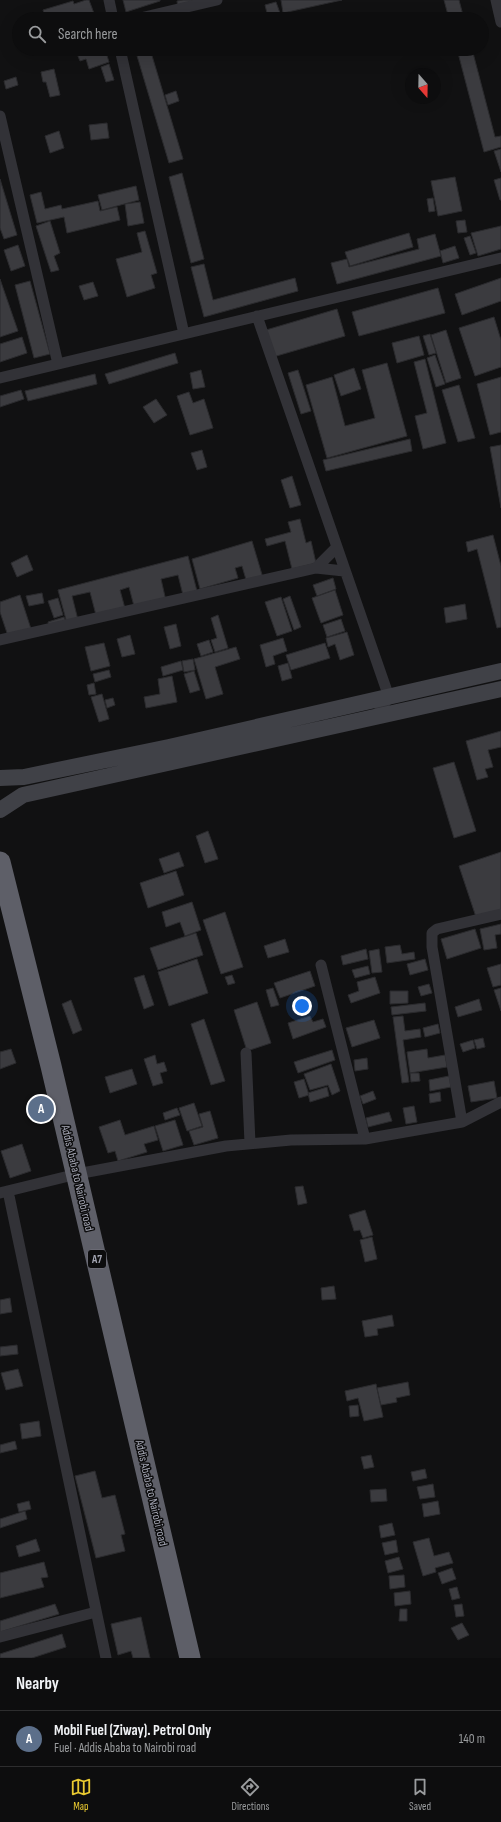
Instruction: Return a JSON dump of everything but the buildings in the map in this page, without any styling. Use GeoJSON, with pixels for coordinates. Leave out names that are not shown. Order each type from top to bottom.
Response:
{"type":"FeatureCollection","features":[{"type":"Feature","properties":{"kind":"highway","name":"Addis Ababa to Nairobi road"},"geometry":{"type":"LineString","coordinates":[[0,862],[77,1174],[190,1658]]}},
{"type":"Feature","properties":{"kind":"main road"},"geometry":{"type":"LineString","coordinates":[[0,778],[24,777],[154,750],[501,671]]}},
{"type":"Feature","properties":{"kind":"main road"},"geometry":{"type":"LineString","coordinates":[[0,810],[23,795],[501,688]]}},
{"type":"Feature","properties":{"kind":"street"},"geometry":{"type":"LineString","coordinates":[[109,0],[112,12]]}},
{"type":"Feature","properties":{"kind":"street"},"geometry":{"type":"LineString","coordinates":[[166,12],[217,0]]}},
{"type":"Feature","properties":{"kind":"street"},"geometry":{"type":"LineString","coordinates":[[496,0],[501,22]]}},
{"type":"Feature","properties":{"kind":"street"},"geometry":{"type":"LineString","coordinates":[[122,56],[184,334]]}},
{"type":"Feature","properties":{"kind":"street"},"geometry":{"type":"LineString","coordinates":[[0,116],[58,364]]}},
{"type":"Feature","properties":{"kind":"street"},"geometry":{"type":"LineString","coordinates":[[0,378],[501,258]]}},
{"type":"Feature","properties":{"kind":"street"},"geometry":{"type":"LineString","coordinates":[[257,316],[336,548],[389,697],[376,716]]}},
{"type":"Feature","properties":{"kind":"street"},"geometry":{"type":"LineString","coordinates":[[316,568],[336,548]]}},
{"type":"Feature","properties":{"kind":"street"},"geometry":{"type":"LineString","coordinates":[[0,640],[316,568],[344,571]]}},
{"type":"Feature","properties":{"kind":"street"},"geometry":{"type":"LineString","coordinates":[[462,1122],[432,947],[432,933],[437,929],[501,914]]}},
{"type":"Feature","properties":{"kind":"street"},"geometry":{"type":"LineString","coordinates":[[321,965],[365,1139]]}},
{"type":"Feature","properties":{"kind":"street"},"geometry":{"type":"LineString","coordinates":[[246,1054],[250,1143]]}},
{"type":"Feature","properties":{"kind":"street"},"geometry":{"type":"LineString","coordinates":[[106,1658],[4,1192],[77,1174],[250,1143],[365,1139],[462,1122],[501,1102]]}},
{"type":"Feature","properties":{"kind":"street"},"geometry":{"type":"LineString","coordinates":[[0,1637],[96,1612]]}},
{"type":"Feature","properties":{"kind":"place","name":"Mobil Fuel (Ziway). Petrol Only"},"geometry":{"type":"Point","coordinates":[41,1109]}}]}
